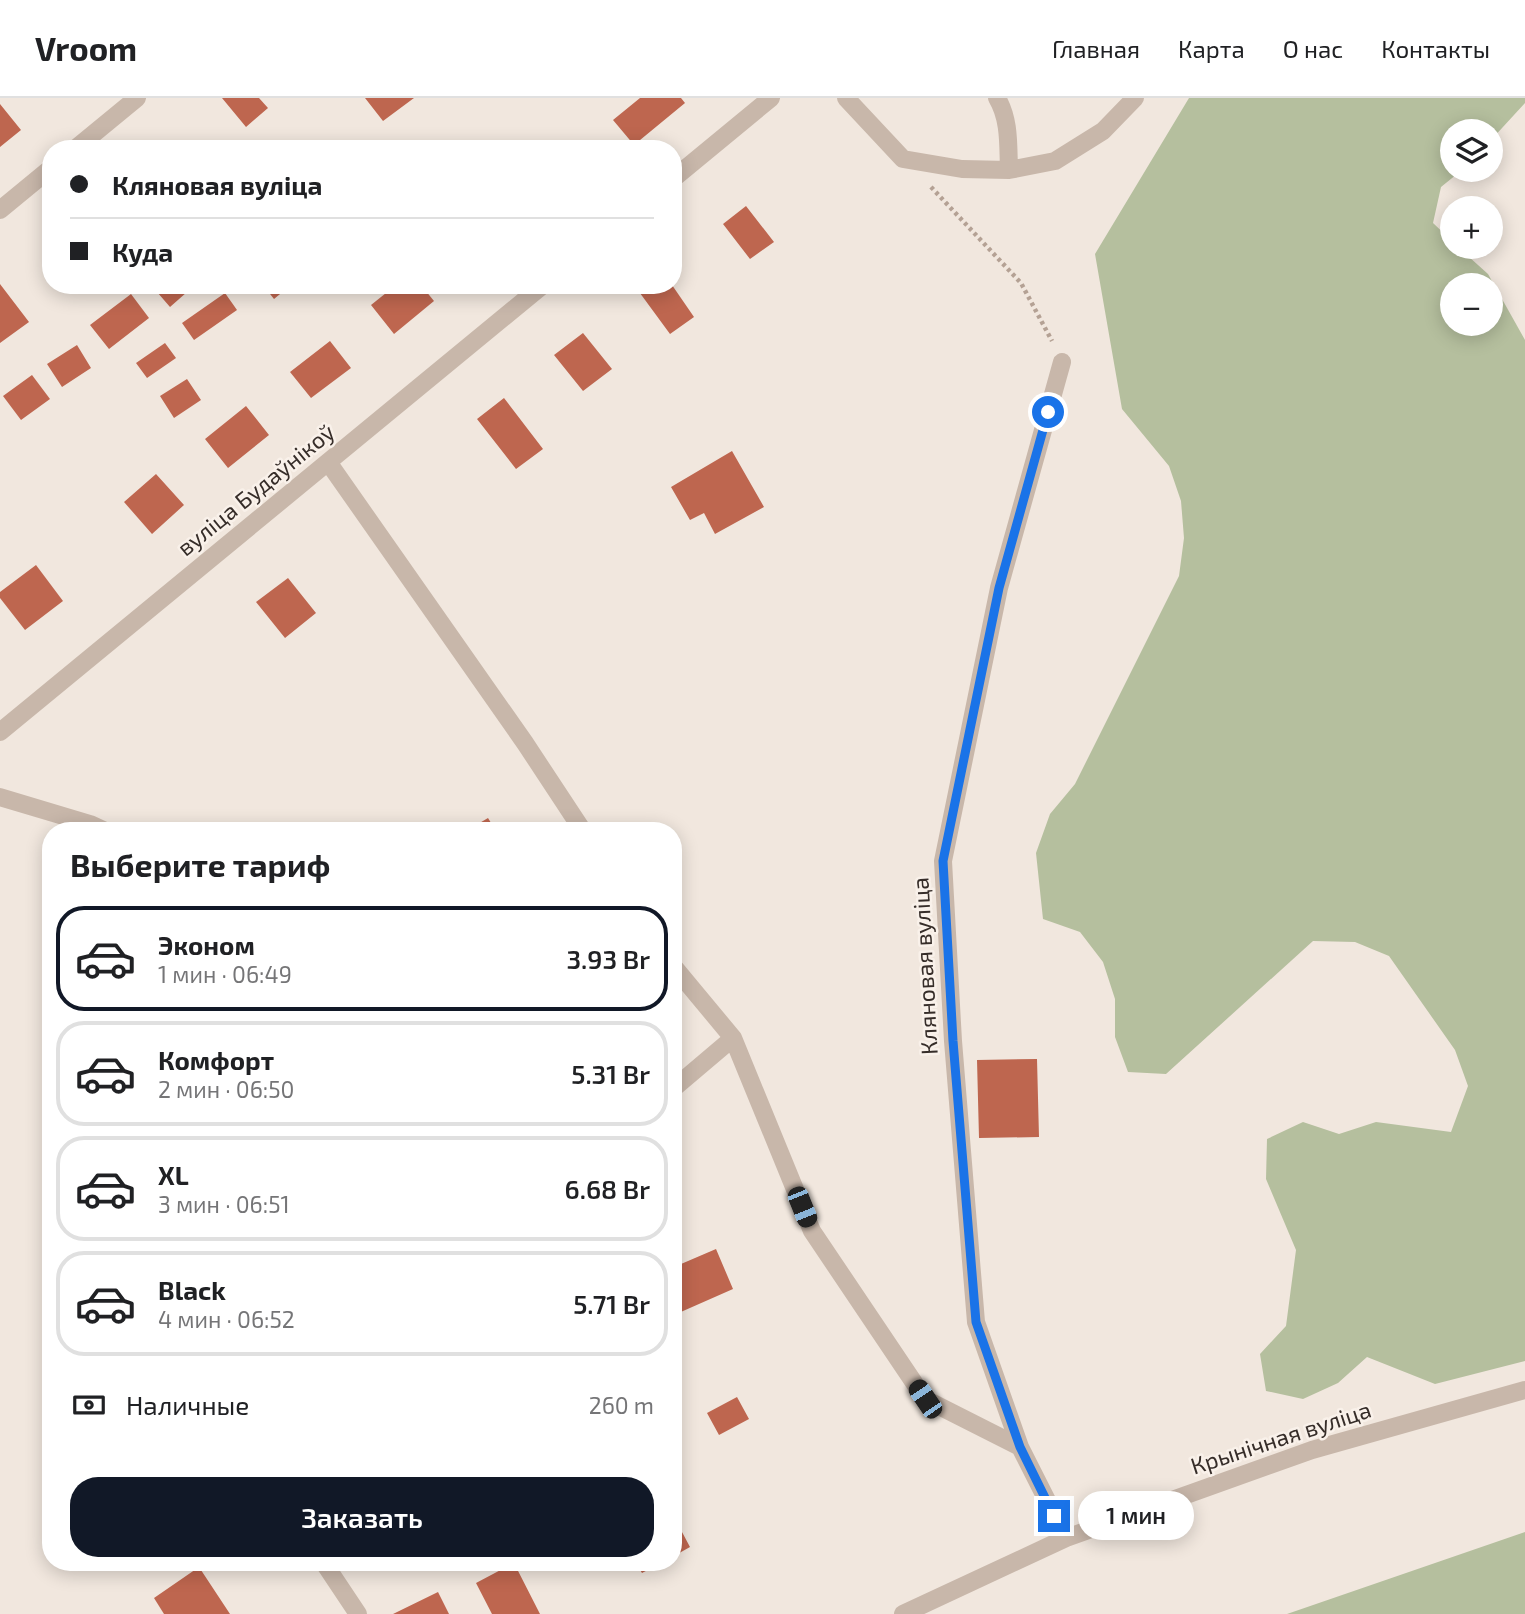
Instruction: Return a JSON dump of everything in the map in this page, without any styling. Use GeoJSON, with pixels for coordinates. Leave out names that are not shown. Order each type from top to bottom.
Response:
{"type":"FeatureCollection","features":[{"type":"Feature","properties":{"kind":"street"},"geometry":{"type":"LineString","coordinates":[[86,140],[137,98]]}},
{"type":"Feature","properties":{"kind":"street"},"geometry":{"type":"LineString","coordinates":[[682,171],[771,98]]}},
{"type":"Feature","properties":{"kind":"street"},"geometry":{"type":"LineString","coordinates":[[846,98],[904,159],[962,169],[1009,170],[1055,161],[1102,131],[1135,98]]}},
{"type":"Feature","properties":{"kind":"street"},"geometry":{"type":"LineString","coordinates":[[997,98],[1002,106],[1008,133],[1009,170]]}},
{"type":"Feature","properties":{"kind":"street"},"geometry":{"type":"LineString","coordinates":[[0,210],[42,175]]}},
{"type":"Feature","properties":{"kind":"street","name":"вуліца Будаўнікоў"},"geometry":{"type":"LineString","coordinates":[[0,732],[532,294]]}},
{"type":"Feature","properties":{"kind":"street","name":"Кляновая вуліца"},"geometry":{"type":"LineString","coordinates":[[1062,362],[999,588],[943,861],[953,1041],[976,1322],[1020,1447],[1066,1538]]}},
{"type":"Feature","properties":{"kind":"street"},"geometry":{"type":"LineString","coordinates":[[328,462],[577,822]]}},
{"type":"Feature","properties":{"kind":"street"},"geometry":{"type":"LineString","coordinates":[[0,797],[83,822]]}},
{"type":"Feature","properties":{"kind":"street"},"geometry":{"type":"LineString","coordinates":[[682,977],[733,1038],[811,1231],[925,1399],[1020,1447]]}},
{"type":"Feature","properties":{"kind":"street"},"geometry":{"type":"LineString","coordinates":[[682,1081],[733,1038]]}},
{"type":"Feature","properties":{"kind":"street","name":"Крынічная вуліца"},"geometry":{"type":"LineString","coordinates":[[903,1614],[1066,1538],[1312,1450],[1525,1390]]}},
{"type":"Feature","properties":{"kind":"street"},"geometry":{"type":"LineString","coordinates":[[329,1571],[358,1614]]}},
{"type":"Feature","properties":{"kind":"path"},"geometry":{"type":"LineString","coordinates":[[904,159],[1021,283],[1062,362]]}},
{"type":"Feature","properties":{"kind":"green space"},"geometry":{"type":"Polygon","coordinates":[[[1189,98],[1525,98],[1525,103],[1503,127],[1503,119],[1440,119],[1440,182],[1447,182],[1441,187],[1433,223],[1440,230],[1440,259],[1471,259],[1487,273],[1440,273],[1440,336],[1503,336],[1503,301],[1525,340],[1525,1361],[1435,1384],[1367,1357],[1338,1383],[1303,1399],[1266,1391],[1260,1354],[1286,1326],[1296,1250],[1266,1179],[1267,1139],[1303,1122],[1339,1134],[1376,1122],[1451,1132],[1468,1086],[1455,1050],[1389,956],[1355,942],[1313,941],[1166,1074],[1128,1072],[1115,1037],[1115,999],[1103,962],[1080,932],[1043,919],[1036,853],[1050,814],[1075,784],[1179,576],[1184,538],[1181,501],[1169,466],[1122,409],[1095,254],[1189,98]]]}},
{"type":"Feature","properties":{"kind":"green space"},"geometry":{"type":"Polygon","coordinates":[[[1525,1532],[1525,1614],[1287,1614],[1525,1532]]]}},
{"type":"Feature","properties":{"kind":"building"},"geometry":{"type":"Polygon","coordinates":[[[222,98],[259,98],[268,108],[246,127],[222,98]]]}},
{"type":"Feature","properties":{"kind":"building"},"geometry":{"type":"Polygon","coordinates":[[[365,98],[414,98],[383,121],[365,98]]]}},
{"type":"Feature","properties":{"kind":"building"},"geometry":{"type":"Polygon","coordinates":[[[640,98],[681,98],[685,103],[640,140],[630,140],[613,120],[640,98]]]}},
{"type":"Feature","properties":{"kind":"building"},"geometry":{"type":"Polygon","coordinates":[[[0,104],[21,130],[0,147],[0,104]]]}},
{"type":"Feature","properties":{"kind":"building"},"geometry":{"type":"Polygon","coordinates":[[[746,206],[774,242],[750,259],[723,224],[746,206]]]}},
{"type":"Feature","properties":{"kind":"building"},"geometry":{"type":"Polygon","coordinates":[[[0,284],[29,322],[0,343],[0,284]]]}},
{"type":"Feature","properties":{"kind":"building"},"geometry":{"type":"Polygon","coordinates":[[[131,294],[149,318],[109,349],[90,325],[131,294]]]}},
{"type":"Feature","properties":{"kind":"building"},"geometry":{"type":"Polygon","coordinates":[[[159,294],[185,294],[170,307],[159,294]]]}},
{"type":"Feature","properties":{"kind":"building"},"geometry":{"type":"Polygon","coordinates":[[[224,294],[237,310],[194,340],[182,323],[224,294]]]}},
{"type":"Feature","properties":{"kind":"building"},"geometry":{"type":"Polygon","coordinates":[[[385,294],[428,294],[434,301],[394,334],[371,305],[385,294]]]}},
{"type":"Feature","properties":{"kind":"building"},"geometry":{"type":"Polygon","coordinates":[[[641,294],[678,294],[694,317],[670,334],[641,294]]]}},
{"type":"Feature","properties":{"kind":"building"},"geometry":{"type":"Polygon","coordinates":[[[583,333],[612,369],[583,391],[554,355],[583,333]]]}},
{"type":"Feature","properties":{"kind":"building"},"geometry":{"type":"Polygon","coordinates":[[[330,341],[351,368],[311,398],[290,372],[330,341]]]}},
{"type":"Feature","properties":{"kind":"building"},"geometry":{"type":"Polygon","coordinates":[[[165,343],[176,358],[147,378],[136,363],[165,343]]]}},
{"type":"Feature","properties":{"kind":"building"},"geometry":{"type":"Polygon","coordinates":[[[77,345],[91,368],[62,387],[47,364],[77,345]]]}},
{"type":"Feature","properties":{"kind":"building"},"geometry":{"type":"Polygon","coordinates":[[[32,375],[50,399],[21,420],[3,396],[32,375]]]}},
{"type":"Feature","properties":{"kind":"building"},"geometry":{"type":"Polygon","coordinates":[[[187,379],[201,400],[174,418],[160,396],[187,379]]]}},
{"type":"Feature","properties":{"kind":"building"},"geometry":{"type":"Polygon","coordinates":[[[504,398],[543,449],[516,469],[477,419],[504,398]]]}},
{"type":"Feature","properties":{"kind":"building"},"geometry":{"type":"Polygon","coordinates":[[[246,406],[269,435],[228,468],[205,439],[246,406]]]}},
{"type":"Feature","properties":{"kind":"building"},"geometry":{"type":"Polygon","coordinates":[[[732,451],[764,507],[715,534],[704,513],[690,520],[671,487],[732,451]]]}},
{"type":"Feature","properties":{"kind":"building"},"geometry":{"type":"Polygon","coordinates":[[[156,474],[184,505],[152,534],[124,502],[156,474]]]}},
{"type":"Feature","properties":{"kind":"building"},"geometry":{"type":"Polygon","coordinates":[[[36,565],[63,601],[25,630],[0,598],[0,592],[36,565]]]}},
{"type":"Feature","properties":{"kind":"building"},"geometry":{"type":"Polygon","coordinates":[[[288,578],[316,613],[285,638],[256,602],[288,578]]]}},
{"type":"Feature","properties":{"kind":"building"},"geometry":{"type":"Polygon","coordinates":[[[1037,1059],[1039,1137],[979,1138],[977,1060],[1037,1059]]]}},
{"type":"Feature","properties":{"kind":"building"},"geometry":{"type":"Polygon","coordinates":[[[716,1249],[733,1289],[682,1311],[682,1264],[716,1249]]]}},
{"type":"Feature","properties":{"kind":"building"},"geometry":{"type":"Polygon","coordinates":[[[737,1397],[749,1419],[719,1435],[707,1413],[737,1397]]]}},
{"type":"Feature","properties":{"kind":"building"},"geometry":{"type":"Polygon","coordinates":[[[682,1532],[690,1547],[682,1552],[682,1532]]]}},
{"type":"Feature","properties":{"kind":"building"},"geometry":{"type":"Polygon","coordinates":[[[193,1571],[202,1571],[230,1614],[164,1614],[154,1598],[193,1571]]]}},
{"type":"Feature","properties":{"kind":"building"},"geometry":{"type":"Polygon","coordinates":[[[499,1571],[518,1571],[540,1614],[492,1614],[476,1583],[499,1571]]]}},
{"type":"Feature","properties":{"kind":"building"},"geometry":{"type":"Polygon","coordinates":[[[438,1592],[449,1614],[393,1614],[438,1592]]]}},
{"type":"Feature","properties":{"kind":"route"},"geometry":{"type":"LineString","coordinates":[[1048,412],[999,588],[943,861],[953,1041],[976,1322],[1020,1447],[1054,1516]]}}]}
